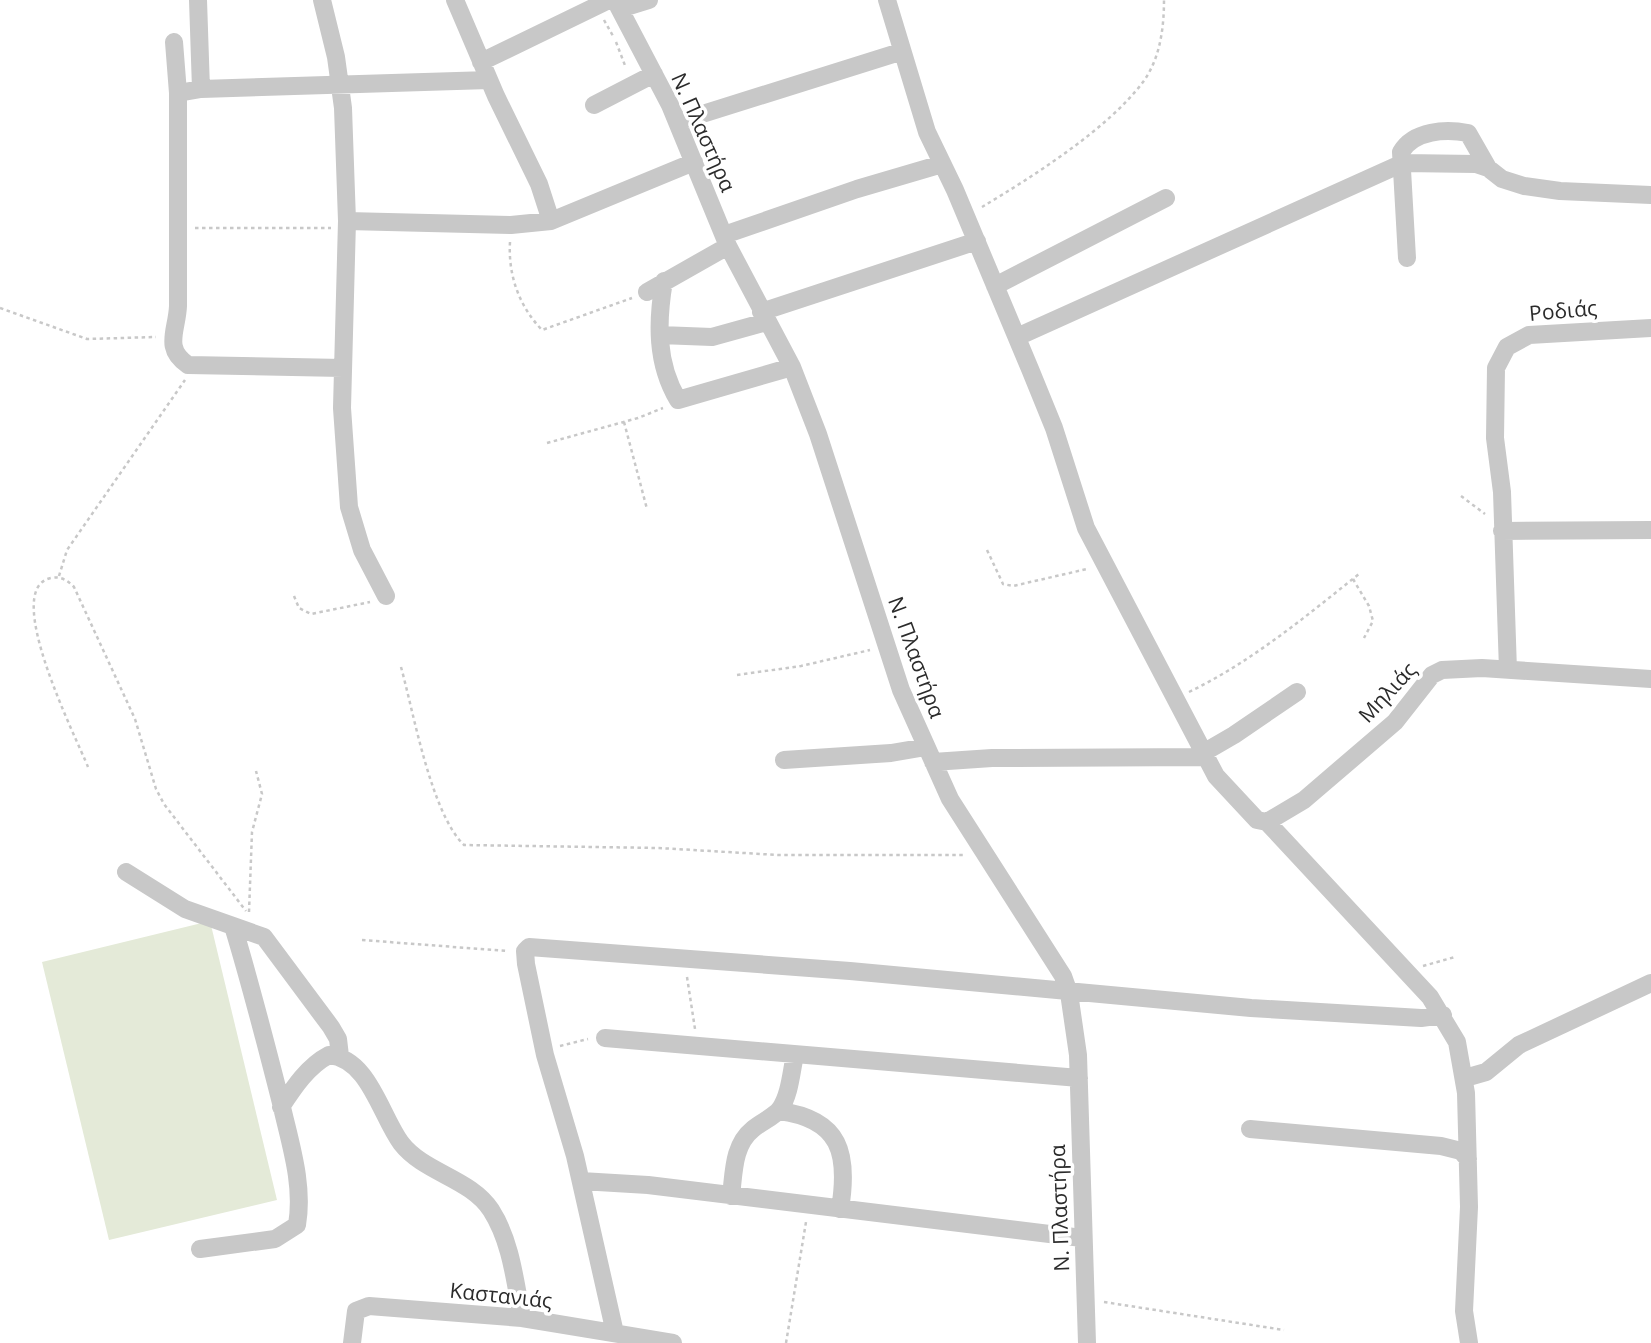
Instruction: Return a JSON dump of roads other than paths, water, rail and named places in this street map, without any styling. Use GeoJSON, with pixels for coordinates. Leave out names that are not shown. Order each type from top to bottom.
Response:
{"type":"FeatureCollection","features":[{"type":"Feature","properties":{"kind":"street"},"geometry":{"type":"LineString","coordinates":[[198,0],[201,89]]}},
{"type":"Feature","properties":{"kind":"street"},"geometry":{"type":"LineString","coordinates":[[322,0],[341,85],[347,221],[342,408],[349,507],[362,550],[386,596]]}},
{"type":"Feature","properties":{"kind":"street"},"geometry":{"type":"LineString","coordinates":[[455,0],[489,80],[539,184],[551,221]]}},
{"type":"Feature","properties":{"kind":"street"},"geometry":{"type":"LineString","coordinates":[[481,62],[610,4],[649,0]]}},
{"type":"Feature","properties":{"kind":"street"},"geometry":{"type":"LineString","coordinates":[[887,0],[900,52],[927,132],[967,217],[1054,428],[1086,528],[1204,755],[1229,791],[1257,820],[1267,822],[1402,968],[1443,1015],[1457,1042],[1465,1078],[1468,1251],[1464,1311],[1469,1343]]}},
{"type":"Feature","properties":{"kind":"street","name":"Ν. Πλαστήρα"},"geometry":{"type":"LineString","coordinates":[[610,4],[654,74],[677,122],[726,241],[792,368],[818,434],[901,690],[950,799],[1063,976],[1069,993],[1079,1078],[1087,1343]]}},
{"type":"Feature","properties":{"kind":"street"},"geometry":{"type":"LineString","coordinates":[[174,42],[178,93],[177,324],[171,337],[173,351],[178,359],[188,365],[343,368]]}},
{"type":"Feature","properties":{"kind":"street"},"geometry":{"type":"LineString","coordinates":[[677,122],[900,52]]}},
{"type":"Feature","properties":{"kind":"street"},"geometry":{"type":"LineString","coordinates":[[594,105],[654,74]]}},
{"type":"Feature","properties":{"kind":"street"},"geometry":{"type":"LineString","coordinates":[[178,93],[201,89],[489,80]]}},
{"type":"Feature","properties":{"kind":"street"},"geometry":{"type":"LineString","coordinates":[[1408,258],[1401,152],[1404,148],[1418,138],[1438,131],[1468,134],[1478,145],[1488,168]]}},
{"type":"Feature","properties":{"kind":"street"},"geometry":{"type":"LineString","coordinates":[[347,221],[511,225],[551,221],[694,162]]}},
{"type":"Feature","properties":{"kind":"street"},"geometry":{"type":"LineString","coordinates":[[1017,337],[1403,163],[1476,164],[1488,168],[1502,179],[1524,186],[1560,191],[1651,195]]}},
{"type":"Feature","properties":{"kind":"street"},"geometry":{"type":"LineString","coordinates":[[647,292],[726,241],[857,189],[942,164]]}},
{"type":"Feature","properties":{"kind":"street"},"geometry":{"type":"LineString","coordinates":[[995,286],[1166,198]]}},
{"type":"Feature","properties":{"kind":"street"},"geometry":{"type":"LineString","coordinates":[[660,335],[712,337],[977,241]]}},
{"type":"Feature","properties":{"kind":"street"},"geometry":{"type":"LineString","coordinates":[[664,281],[660,335],[663,367],[678,400],[792,368]]}},
{"type":"Feature","properties":{"kind":"street","name":"Ροδιάς"},"geometry":{"type":"LineString","coordinates":[[1502,531],[1495,438],[1496,368],[1507,347],[1529,335],[1651,328]]}},
{"type":"Feature","properties":{"kind":"street"},"geometry":{"type":"LineString","coordinates":[[1508,670],[1502,531],[1651,530]]}},
{"type":"Feature","properties":{"kind":"street","name":"Μηλιάς"},"geometry":{"type":"LineString","coordinates":[[1267,822],[1304,800],[1395,722],[1432,675],[1451,670],[1508,670],[1651,679]]}},
{"type":"Feature","properties":{"kind":"street"},"geometry":{"type":"LineString","coordinates":[[784,760],[891,753],[992,758],[1204,755],[1297,692]]}},
{"type":"Feature","properties":{"kind":"street"},"geometry":{"type":"LineString","coordinates":[[126,872],[185,909],[264,937],[331,1027],[338,1039],[340,1056]]}},
{"type":"Feature","properties":{"kind":"street"},"geometry":{"type":"LineString","coordinates":[[200,1249],[275,1239],[297,1226],[300,1208],[294,1158],[233,926]]}},
{"type":"Feature","properties":{"kind":"street"},"geometry":{"type":"LineString","coordinates":[[615,1333],[581,1181],[544,1050],[524,951],[529,947],[849,971],[1251,1008],[1421,1017],[1443,1015]]}},
{"type":"Feature","properties":{"kind":"street"},"geometry":{"type":"LineString","coordinates":[[1465,1078],[1486,1072],[1498,1060],[1530,1039],[1651,983]]}},
{"type":"Feature","properties":{"kind":"street"},"geometry":{"type":"LineString","coordinates":[[605,1038],[1079,1078]]}},
{"type":"Feature","properties":{"kind":"street"},"geometry":{"type":"LineString","coordinates":[[281,1107],[300,1079],[319,1060],[329,1055],[340,1056],[363,1075],[402,1144],[422,1163],[472,1192],[489,1206],[499,1223],[509,1253],[522,1318]]}},
{"type":"Feature","properties":{"kind":"street"},"geometry":{"type":"LineString","coordinates":[[731,1195],[735,1159],[741,1142],[751,1130],[779,1111],[786,1095],[795,1055]]}},
{"type":"Feature","properties":{"kind":"street"},"geometry":{"type":"LineString","coordinates":[[779,1111],[812,1120],[837,1140],[846,1175],[841,1209]]}},
{"type":"Feature","properties":{"kind":"street"},"geometry":{"type":"LineString","coordinates":[[1250,1129],[1441,1146],[1461,1151],[1468,1159]]}},
{"type":"Feature","properties":{"kind":"street"},"geometry":{"type":"LineString","coordinates":[[581,1181],[731,1195],[1082,1238]]}},
{"type":"Feature","properties":{"kind":"street","name":"Καστανιάς"},"geometry":{"type":"LineString","coordinates":[[352,1343],[356,1311],[369,1306],[522,1318],[673,1343]]}}]}
